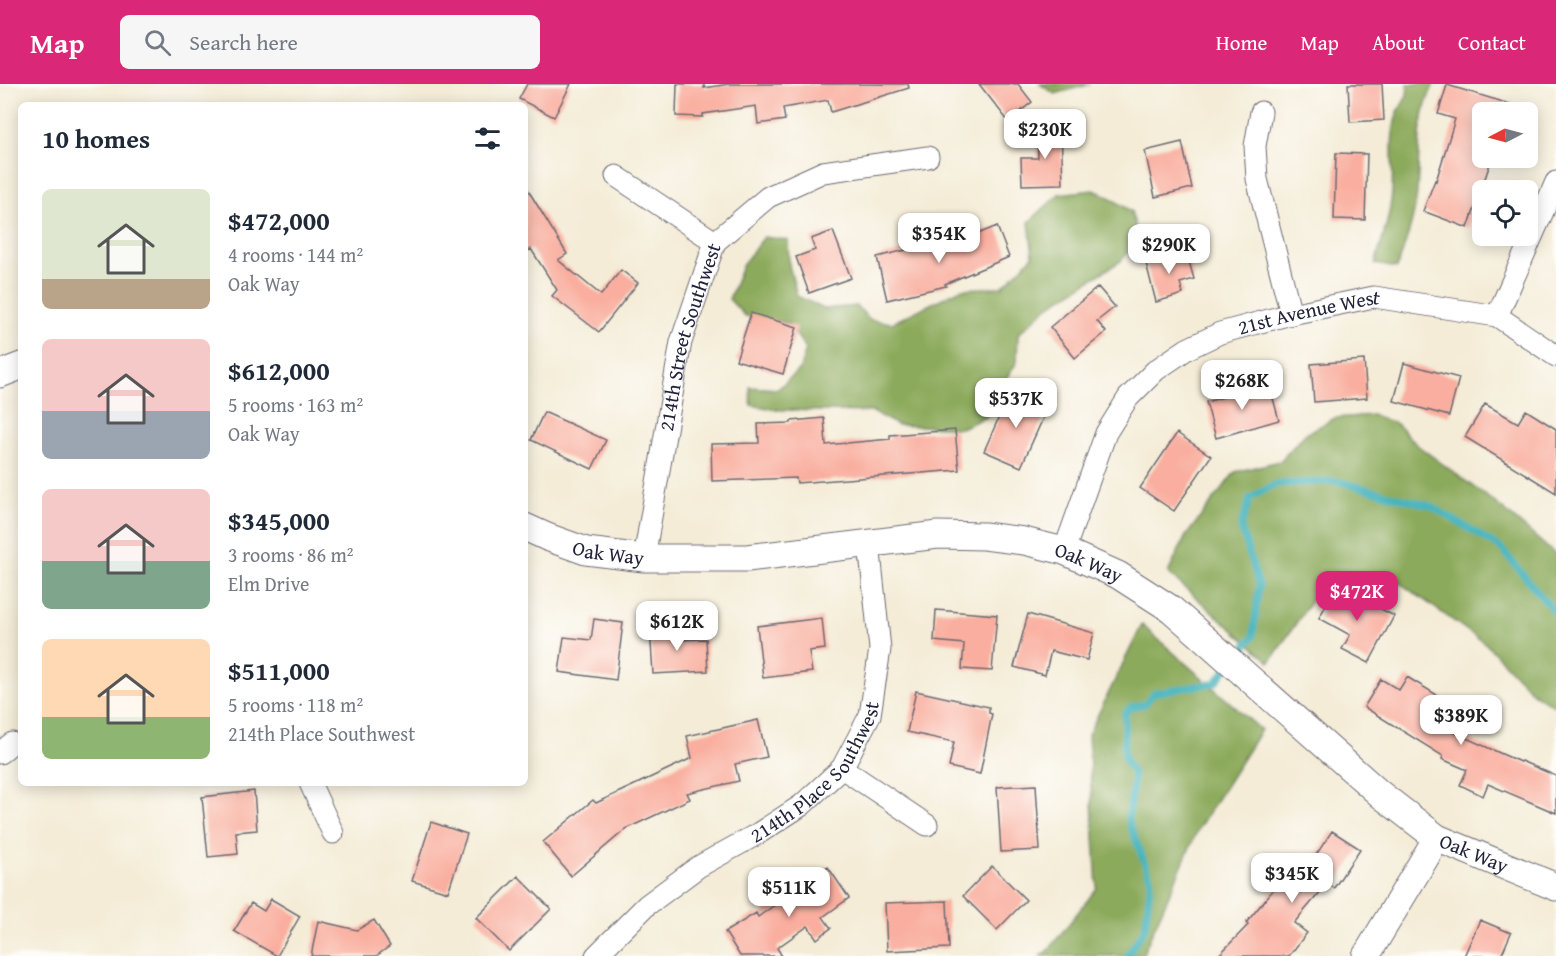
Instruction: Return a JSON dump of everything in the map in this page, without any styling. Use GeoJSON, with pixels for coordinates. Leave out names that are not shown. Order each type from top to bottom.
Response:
{"type":"FeatureCollection","features":[{"type":"Feature","properties":{"kind":"street"},"geometry":{"type":"LineString","coordinates":[[1261,112],[1255,146],[1257,179],[1291,314]]}},
{"type":"Feature","properties":{"kind":"street","name":"214th Street Southwest"},"geometry":{"type":"LineString","coordinates":[[644,558],[681,342],[715,242],[768,197],[823,172],[928,157]]}},
{"type":"Feature","properties":{"kind":"street"},"geometry":{"type":"LineString","coordinates":[[616,176],[715,242]]}},
{"type":"Feature","properties":{"kind":"street"},"geometry":{"type":"LineString","coordinates":[[1497,316],[1556,182]]}},
{"type":"Feature","properties":{"kind":"street","name":"21st Avenue West"},"geometry":{"type":"LineString","coordinates":[[1064,551],[1106,433],[1128,398],[1156,369],[1187,349],[1220,333],[1291,314],[1374,297],[1497,316],[1556,356]]}},
{"type":"Feature","properties":{"kind":"street"},"geometry":{"type":"LineString","coordinates":[[0,374],[18,367]]}},
{"type":"Feature","properties":{"kind":"street","name":"Oak Way"},"geometry":{"type":"LineString","coordinates":[[528,528],[586,551],[644,558],[747,558],[938,535],[984,536],[1024,541],[1064,551],[1091,561],[1144,591],[1170,609],[1380,794],[1437,838],[1556,887]]}},
{"type":"Feature","properties":{"kind":"street","name":"214th Place Southwest"},"geometry":{"type":"LineString","coordinates":[[596,956],[647,905],[698,867],[759,833],[802,805],[842,768],[870,715],[880,649],[869,543]]}},
{"type":"Feature","properties":{"kind":"street"},"geometry":{"type":"LineString","coordinates":[[842,768],[927,825]]}},
{"type":"Feature","properties":{"kind":"street"},"geometry":{"type":"LineString","coordinates":[[311,786],[333,833]]}},
{"type":"Feature","properties":{"kind":"street"},"geometry":{"type":"LineString","coordinates":[[1366,956],[1437,838]]}},
{"type":"Feature","properties":{"kind":"green space"},"geometry":{"type":"Polygon","coordinates":[[[1040,84],[1091,84],[1055,94],[1040,84]]]}},
{"type":"Feature","properties":{"kind":"green space"},"geometry":{"type":"Polygon","coordinates":[[[1407,84],[1434,84],[1424,111],[1414,211],[1397,268],[1375,264],[1391,201],[1394,127],[1397,113],[1406,98],[1407,84]]]}},
{"type":"Feature","properties":{"kind":"green space"},"geometry":{"type":"Polygon","coordinates":[[[1094,190],[1131,211],[1139,239],[1121,261],[1050,305],[1018,334],[1017,362],[986,417],[961,428],[897,425],[873,412],[781,410],[751,405],[750,387],[778,389],[800,369],[806,349],[788,323],[745,316],[729,299],[743,264],[764,237],[788,240],[789,265],[797,296],[824,309],[856,306],[871,320],[892,323],[961,289],[1002,287],[1033,256],[1029,222],[1059,194],[1094,190]]]}},
{"type":"Feature","properties":{"kind":"green space"},"geometry":{"type":"Polygon","coordinates":[[[1373,415],[1397,424],[1417,445],[1502,508],[1556,555],[1556,707],[1534,694],[1486,644],[1397,581],[1341,570],[1327,577],[1270,662],[1168,573],[1186,536],[1235,472],[1280,461],[1305,434],[1335,418],[1373,415]]]}},
{"type":"Feature","properties":{"kind":"green space"},"geometry":{"type":"Polygon","coordinates":[[[1142,625],[1261,730],[1198,829],[1142,956],[1041,956],[1046,953],[1097,888],[1088,735],[1142,625]]]}},
{"type":"Feature","properties":{"kind":"building"},"geometry":{"type":"Polygon","coordinates":[[[527,84],[571,84],[554,117],[519,99],[527,84]]]}},
{"type":"Feature","properties":{"kind":"building"},"geometry":{"type":"Polygon","coordinates":[[[677,84],[704,84],[704,88],[729,84],[908,84],[909,88],[831,112],[828,100],[783,108],[785,120],[758,124],[756,106],[703,114],[703,117],[676,116],[677,84]]]}},
{"type":"Feature","properties":{"kind":"building"},"geometry":{"type":"Polygon","coordinates":[[[979,84],[1018,84],[1032,102],[1008,121],[979,84]]]}},
{"type":"Feature","properties":{"kind":"building"},"geometry":{"type":"Polygon","coordinates":[[[1348,84],[1382,84],[1384,120],[1350,122],[1348,84]]]}},
{"type":"Feature","properties":{"kind":"building"},"geometry":{"type":"Polygon","coordinates":[[[1447,85],[1503,102],[1472,102],[1472,168],[1489,168],[1484,180],[1472,180],[1472,216],[1468,228],[1423,211],[1436,181],[1455,119],[1438,114],[1447,85]]]}},
{"type":"Feature","properties":{"kind":"building"},"geometry":{"type":"Polygon","coordinates":[[[1061,127],[1063,184],[1022,185],[1021,158],[1038,158],[1037,128],[1061,127]]]}},
{"type":"Feature","properties":{"kind":"building"},"geometry":{"type":"Polygon","coordinates":[[[1182,142],[1192,188],[1155,197],[1145,151],[1182,142]]]}},
{"type":"Feature","properties":{"kind":"building"},"geometry":{"type":"Polygon","coordinates":[[[1336,153],[1367,154],[1365,220],[1334,219],[1336,153]]]}},
{"type":"Feature","properties":{"kind":"building"},"geometry":{"type":"Polygon","coordinates":[[[528,190],[567,254],[558,260],[601,295],[621,270],[638,283],[599,332],[552,296],[557,290],[531,249],[528,251],[528,190]]]}},
{"type":"Feature","properties":{"kind":"building"},"geometry":{"type":"Polygon","coordinates":[[[997,226],[1009,257],[945,284],[946,286],[887,300],[877,257],[935,243],[937,251],[997,226]]]}},
{"type":"Feature","properties":{"kind":"building"},"geometry":{"type":"Polygon","coordinates":[[[833,231],[851,278],[809,293],[796,257],[815,250],[811,239],[833,231]]]}},
{"type":"Feature","properties":{"kind":"building"},"geometry":{"type":"Polygon","coordinates":[[[1186,251],[1194,279],[1180,283],[1183,294],[1156,302],[1146,263],[1186,251]]]}},
{"type":"Feature","properties":{"kind":"building"},"geometry":{"type":"Polygon","coordinates":[[[1098,287],[1115,307],[1097,321],[1106,332],[1075,358],[1050,327],[1098,287]]]}},
{"type":"Feature","properties":{"kind":"building"},"geometry":{"type":"Polygon","coordinates":[[[751,313],[797,327],[783,374],[736,360],[751,313]]]}},
{"type":"Feature","properties":{"kind":"building"},"geometry":{"type":"Polygon","coordinates":[[[1364,360],[1367,398],[1314,402],[1311,364],[1364,360]]]}},
{"type":"Feature","properties":{"kind":"building"},"geometry":{"type":"Polygon","coordinates":[[[1404,363],[1459,378],[1449,416],[1394,401],[1404,363]]]}},
{"type":"Feature","properties":{"kind":"building"},"geometry":{"type":"Polygon","coordinates":[[[1269,384],[1279,420],[1216,438],[1206,402],[1269,384]]]}},
{"type":"Feature","properties":{"kind":"building"},"geometry":{"type":"Polygon","coordinates":[[[1011,390],[1048,407],[1021,467],[984,451],[1011,390]]]}},
{"type":"Feature","properties":{"kind":"building"},"geometry":{"type":"Polygon","coordinates":[[[1485,404],[1518,423],[1526,410],[1556,429],[1556,493],[1465,437],[1485,404]]]}},
{"type":"Feature","properties":{"kind":"building"},"geometry":{"type":"Polygon","coordinates":[[[544,412],[606,440],[592,469],[531,440],[544,412]]]}},
{"type":"Feature","properties":{"kind":"building"},"geometry":{"type":"Polygon","coordinates":[[[824,418],[826,445],[890,439],[890,435],[955,430],[959,470],[797,483],[796,478],[712,481],[711,444],[759,443],[758,424],[791,423],[791,421],[824,418]]]}},
{"type":"Feature","properties":{"kind":"building"},"geometry":{"type":"Polygon","coordinates":[[[1177,433],[1211,456],[1174,511],[1140,488],[1177,433]]]}},
{"type":"Feature","properties":{"kind":"building"},"geometry":{"type":"Polygon","coordinates":[[[1337,585],[1394,616],[1369,663],[1342,649],[1350,635],[1319,618],[1337,585]]]}},
{"type":"Feature","properties":{"kind":"building"},"geometry":{"type":"Polygon","coordinates":[[[936,610],[997,615],[992,671],[962,669],[964,644],[934,641],[936,610]]]}},
{"type":"Feature","properties":{"kind":"building"},"geometry":{"type":"Polygon","coordinates":[[[1028,614],[1094,633],[1087,660],[1051,651],[1045,675],[1014,667],[1028,614]]]}},
{"type":"Feature","properties":{"kind":"building"},"geometry":{"type":"Polygon","coordinates":[[[822,618],[825,649],[809,651],[812,672],[763,678],[757,626],[822,618]]]}},
{"type":"Feature","properties":{"kind":"building"},"geometry":{"type":"Polygon","coordinates":[[[594,619],[623,623],[616,680],[559,672],[564,637],[591,640],[594,619]]]}},
{"type":"Feature","properties":{"kind":"building"},"geometry":{"type":"Polygon","coordinates":[[[677,626],[678,640],[706,639],[708,671],[653,674],[650,628],[677,626]]]}},
{"type":"Feature","properties":{"kind":"building"},"geometry":{"type":"Polygon","coordinates":[[[1407,677],[1442,698],[1428,721],[1556,776],[1556,813],[1488,784],[1483,796],[1460,785],[1467,770],[1442,759],[1443,756],[1364,707],[1381,679],[1399,690],[1407,677]]]}},
{"type":"Feature","properties":{"kind":"building"},"geometry":{"type":"Polygon","coordinates":[[[916,691],[989,707],[989,713],[992,714],[980,774],[949,767],[954,742],[907,732],[916,691]]]}},
{"type":"Feature","properties":{"kind":"building"},"geometry":{"type":"Polygon","coordinates":[[[758,720],[767,757],[735,764],[739,781],[687,793],[690,799],[626,829],[571,876],[543,842],[593,800],[596,803],[692,758],[687,736],[758,720]]]}},
{"type":"Feature","properties":{"kind":"building"},"geometry":{"type":"Polygon","coordinates":[[[1036,785],[1040,850],[1001,852],[997,787],[1036,785]]]}},
{"type":"Feature","properties":{"kind":"building"},"geometry":{"type":"Polygon","coordinates":[[[254,791],[257,830],[236,832],[238,854],[208,857],[202,797],[254,791]]]}},
{"type":"Feature","properties":{"kind":"building"},"geometry":{"type":"Polygon","coordinates":[[[431,822],[467,834],[448,892],[412,881],[431,822]]]}},
{"type":"Feature","properties":{"kind":"building"},"geometry":{"type":"Polygon","coordinates":[[[1332,831],[1360,849],[1334,888],[1327,884],[1294,923],[1307,933],[1289,956],[1218,956],[1248,925],[1246,923],[1287,873],[1298,882],[1332,831]]]}},
{"type":"Feature","properties":{"kind":"building"},"geometry":{"type":"Polygon","coordinates":[[[992,866],[1026,900],[997,930],[963,896],[992,866]]]}},
{"type":"Feature","properties":{"kind":"building"},"geometry":{"type":"Polygon","coordinates":[[[828,867],[849,898],[823,917],[831,928],[817,939],[808,926],[777,948],[782,956],[740,956],[725,932],[756,913],[758,917],[828,867]]]}},
{"type":"Feature","properties":{"kind":"building"},"geometry":{"type":"Polygon","coordinates":[[[518,876],[551,909],[509,951],[476,918],[518,876]]]}},
{"type":"Feature","properties":{"kind":"building"},"geometry":{"type":"Polygon","coordinates":[[[271,899],[300,916],[277,956],[234,931],[251,903],[264,911],[271,899]]]}},
{"type":"Feature","properties":{"kind":"building"},"geometry":{"type":"Polygon","coordinates":[[[947,901],[949,948],[887,951],[885,903],[947,901]]]}},
{"type":"Feature","properties":{"kind":"building"},"geometry":{"type":"Polygon","coordinates":[[[374,920],[390,946],[376,956],[311,956],[318,921],[357,930],[374,920]]]}},
{"type":"Feature","properties":{"kind":"building"},"geometry":{"type":"Polygon","coordinates":[[[1480,920],[1511,933],[1501,956],[1464,956],[1480,920]]]}},
{"type":"Feature","properties":{"kind":"waterway"},"geometry":{"type":"LineString","coordinates":[[1235,658],[1253,637],[1259,585],[1241,527],[1250,498],[1276,484],[1337,481],[1431,506],[1501,548],[1556,614]]}},
{"type":"Feature","properties":{"kind":"waterway"},"geometry":{"type":"LineString","coordinates":[[1127,956],[1145,928],[1151,880],[1128,820],[1134,776],[1124,757],[1125,713],[1132,707],[1145,704],[1154,693],[1215,683],[1228,667]]}}]}
